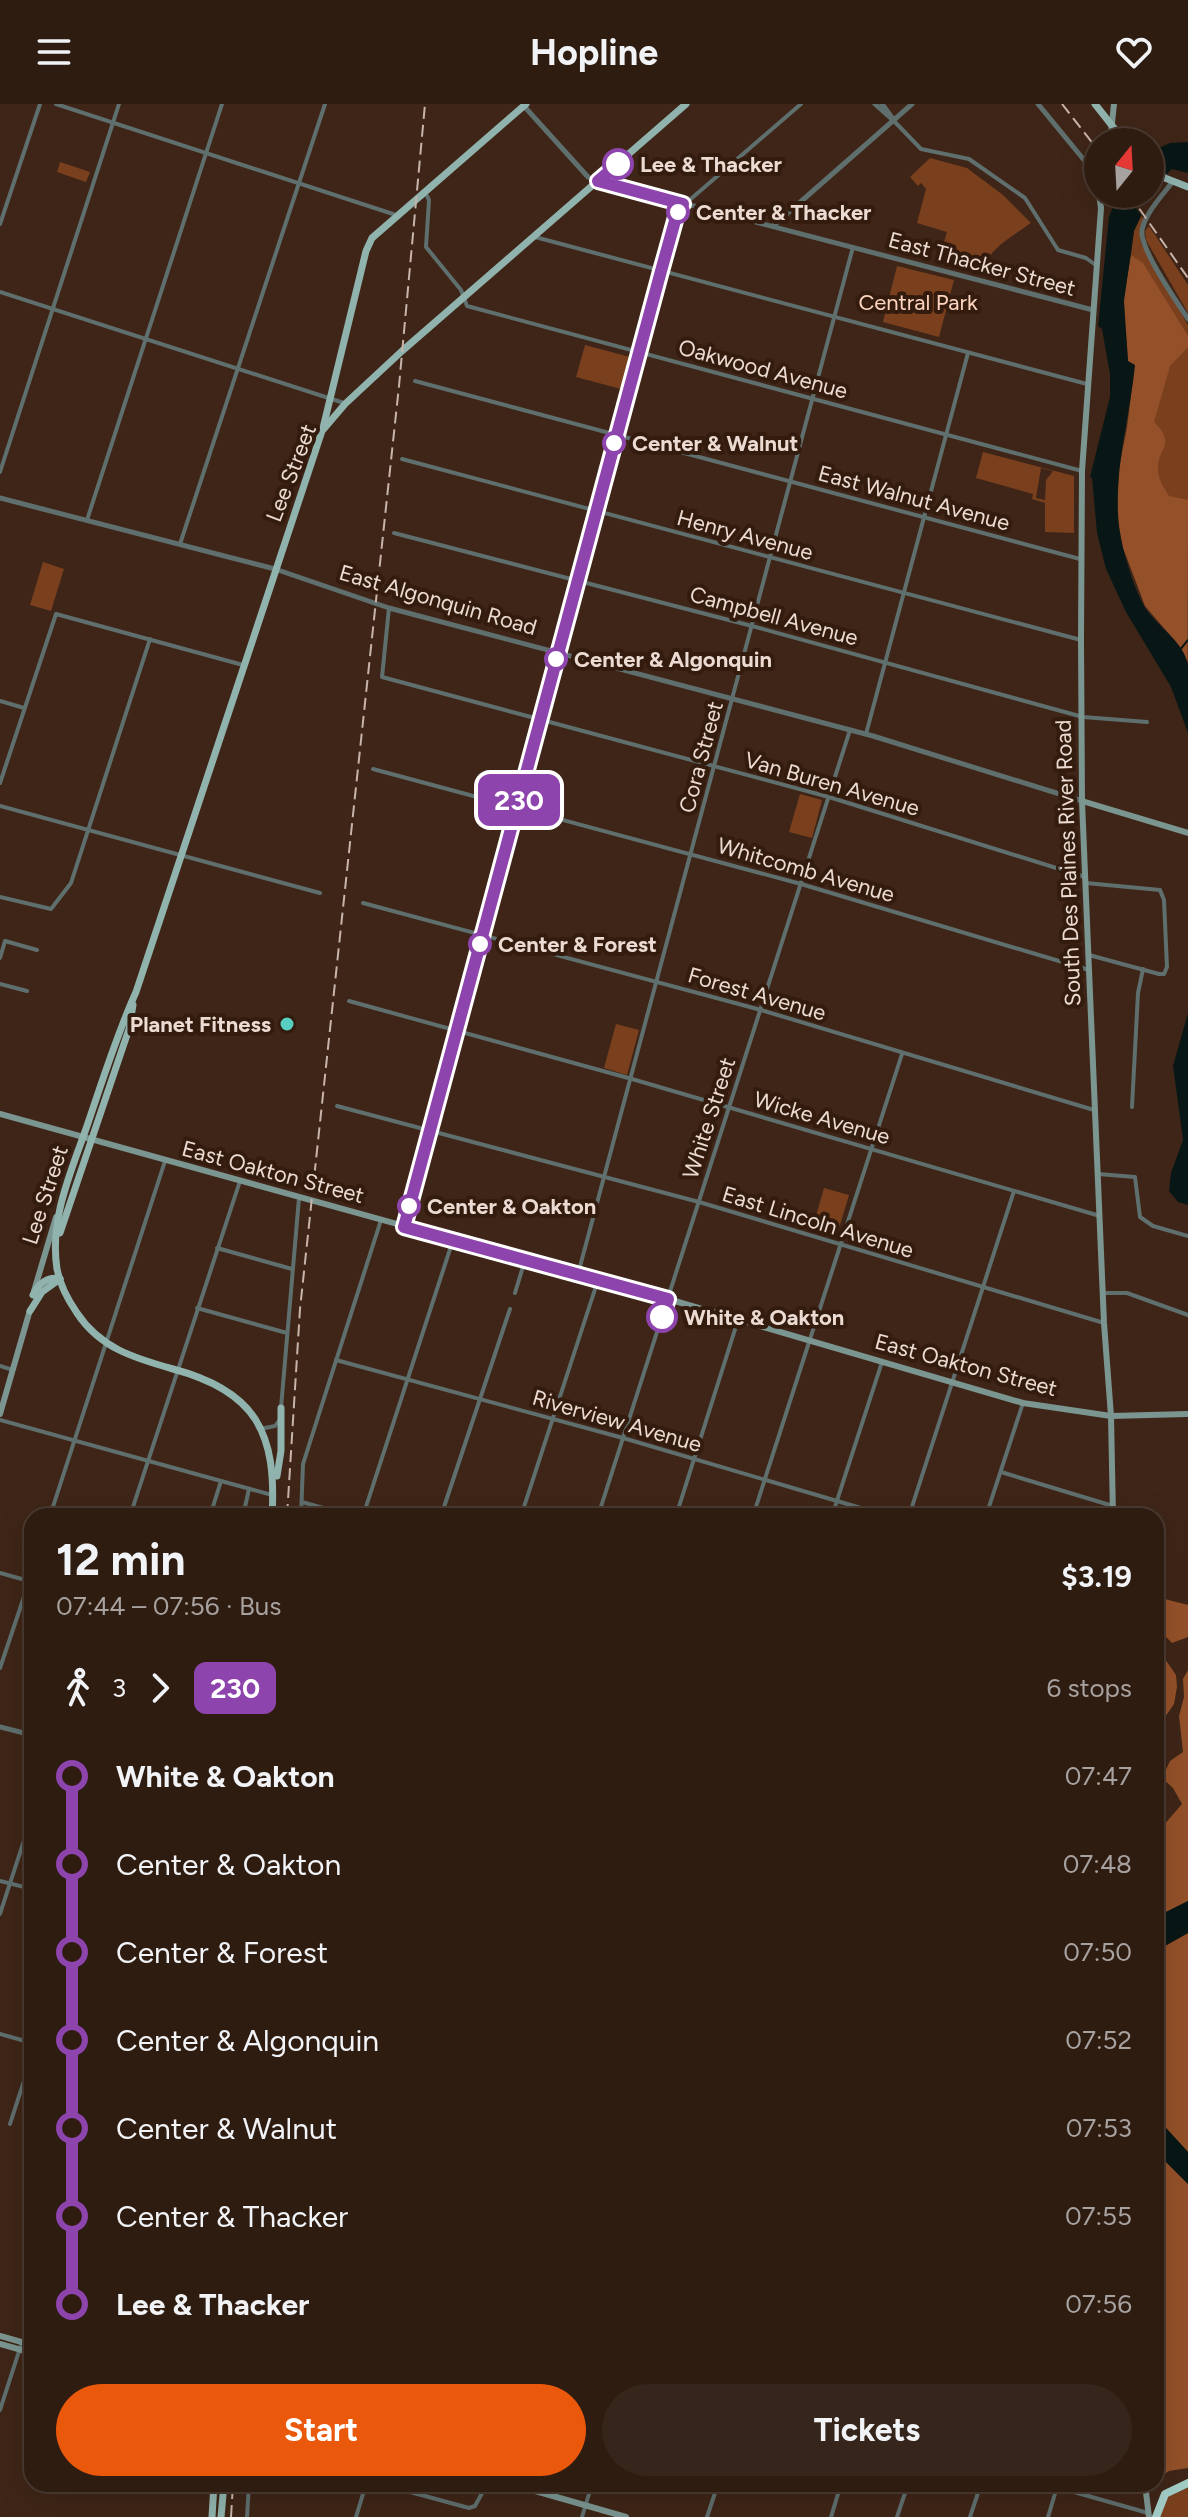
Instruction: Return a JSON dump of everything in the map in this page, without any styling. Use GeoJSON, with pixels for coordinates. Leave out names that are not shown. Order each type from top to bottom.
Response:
{"type":"FeatureCollection","features":[{"type":"Feature","properties":{"kind":"highway"},"geometry":{"type":"LineString","coordinates":[[1151,2516],[1165,2494],[1188,2483]]}},
{"type":"Feature","properties":{"kind":"main road","name":"Lee Street"},"geometry":{"type":"LineString","coordinates":[[0,1414],[60,1205],[129,1029],[136,992],[322,431],[345,404],[463,297],[686,104]]}},
{"type":"Feature","properties":{"kind":"main road"},"geometry":{"type":"LineString","coordinates":[[1095,104],[1114,128]]}},
{"type":"Feature","properties":{"kind":"main road"},"geometry":{"type":"LineString","coordinates":[[1111,128],[1114,104]]}},
{"type":"Feature","properties":{"kind":"main road"},"geometry":{"type":"LineString","coordinates":[[322,431],[366,251],[376,234],[524,105]]}},
{"type":"Feature","properties":{"kind":"main road"},"geometry":{"type":"LineString","coordinates":[[1164,177],[1188,187]]}},
{"type":"Feature","properties":{"kind":"main road","name":"South Des Plaines River Road"},"geometry":{"type":"LineString","coordinates":[[1101,208],[1082,471],[1082,801],[1113,1506]]}},
{"type":"Feature","properties":{"kind":"main road","name":"East Algonquin Road"},"geometry":{"type":"LineString","coordinates":[[1082,801],[1188,833]]}},
{"type":"Feature","properties":{"kind":"main road","name":"East Oakton Street"},"geometry":{"type":"LineString","coordinates":[[0,1114],[668,1299],[1023,1403],[1111,1416],[1188,1414]]}},
{"type":"Feature","properties":{"kind":"main road","name":"Lee Street"},"geometry":{"type":"LineString","coordinates":[[56,1247],[87,1139]]}},
{"type":"Feature","properties":{"kind":"main road"},"geometry":{"type":"LineString","coordinates":[[60,1205],[56,1247],[60,1279],[65,1295],[88,1329],[106,1344],[135,1359],[178,1370],[224,1388],[250,1411],[271,1456],[273,1508]]}},
{"type":"Feature","properties":{"kind":"main road"},"geometry":{"type":"LineString","coordinates":[[33,1295],[48,1279],[60,1279]]}},
{"type":"Feature","properties":{"kind":"main road"},"geometry":{"type":"LineString","coordinates":[[30,1311],[42,1292],[60,1279]]}},
{"type":"Feature","properties":{"kind":"main road"},"geometry":{"type":"LineString","coordinates":[[274,1486],[280,1466],[281,1408]]}},
{"type":"Feature","properties":{"kind":"main road"},"geometry":{"type":"LineString","coordinates":[[0,2336],[24,2348]]}},
{"type":"Feature","properties":{"kind":"main road"},"geometry":{"type":"LineString","coordinates":[[0,2344],[24,2346]]}},
{"type":"Feature","properties":{"kind":"main road"},"geometry":{"type":"LineString","coordinates":[[212,2517],[214,2492]]}},
{"type":"Feature","properties":{"kind":"main road"},"geometry":{"type":"LineString","coordinates":[[221,2517],[223,2492]]}},
{"type":"Feature","properties":{"kind":"main road"},"geometry":{"type":"LineString","coordinates":[[540,2492],[626,2517]]}},
{"type":"Feature","properties":{"kind":"main road"},"geometry":{"type":"LineString","coordinates":[[1146,2492],[1151,2516]]}},
{"type":"Feature","properties":{"kind":"street"},"geometry":{"type":"LineString","coordinates":[[0,224],[40,104]]}},
{"type":"Feature","properties":{"kind":"street"},"geometry":{"type":"LineString","coordinates":[[56,104],[396,215]]}},
{"type":"Feature","properties":{"kind":"street"},"geometry":{"type":"LineString","coordinates":[[0,472],[119,104]]}},
{"type":"Feature","properties":{"kind":"street"},"geometry":{"type":"LineString","coordinates":[[87,520],[222,104]]}},
{"type":"Feature","properties":{"kind":"street"},"geometry":{"type":"LineString","coordinates":[[180,544],[325,104]]}},
{"type":"Feature","properties":{"kind":"street"},"geometry":{"type":"LineString","coordinates":[[404,1227],[678,210],[801,104]]}},
{"type":"Feature","properties":{"kind":"street"},"geometry":{"type":"LineString","coordinates":[[875,104],[921,149],[980,164],[1025,198],[1058,250],[1086,258],[1097,266]]}},
{"type":"Feature","properties":{"kind":"street"},"geometry":{"type":"LineString","coordinates":[[882,104],[893,120]]}},
{"type":"Feature","properties":{"kind":"street"},"geometry":{"type":"LineString","coordinates":[[772,227],[912,104]]}},
{"type":"Feature","properties":{"kind":"street"},"geometry":{"type":"LineString","coordinates":[[1038,104],[1083,157]]}},
{"type":"Feature","properties":{"kind":"street","name":"East Thacker Street"},"geometry":{"type":"LineString","coordinates":[[524,105],[588,177],[598,181],[1093,310]]}},
{"type":"Feature","properties":{"kind":"street"},"geometry":{"type":"LineString","coordinates":[[1169,180],[1145,223],[1142,236],[1149,254],[1188,319]]}},
{"type":"Feature","properties":{"kind":"street","name":"Oakwood Avenue"},"geometry":{"type":"LineString","coordinates":[[425,192],[429,200],[426,247],[461,290],[467,306],[1082,471]]}},
{"type":"Feature","properties":{"kind":"street"},"geometry":{"type":"LineString","coordinates":[[535,237],[1087,384]]}},
{"type":"Feature","properties":{"kind":"street","name":"Cora Street"},"geometry":{"type":"LineString","coordinates":[[578,1274],[853,247]]}},
{"type":"Feature","properties":{"kind":"street"},"geometry":{"type":"LineString","coordinates":[[1086,258],[1098,255]]}},
{"type":"Feature","properties":{"kind":"street"},"geometry":{"type":"LineString","coordinates":[[0,292],[345,404]]}},
{"type":"Feature","properties":{"kind":"street"},"geometry":{"type":"LineString","coordinates":[[866,734],[968,353]]}},
{"type":"Feature","properties":{"kind":"street","name":"East Walnut Avenue"},"geometry":{"type":"LineString","coordinates":[[415,381],[1080,559]]}},
{"type":"Feature","properties":{"kind":"street","name":"Henry Avenue"},"geometry":{"type":"LineString","coordinates":[[402,459],[1081,640]]}},
{"type":"Feature","properties":{"kind":"street","name":"East Algonquin Road"},"geometry":{"type":"LineString","coordinates":[[0,498],[275,569],[389,608],[866,734],[1082,801]]}},
{"type":"Feature","properties":{"kind":"street","name":"Campbell Avenue"},"geometry":{"type":"LineString","coordinates":[[394,533],[752,626],[1083,717],[1147,722]]}},
{"type":"Feature","properties":{"kind":"street","name":"Van Buren Avenue"},"geometry":{"type":"LineString","coordinates":[[389,608],[382,677],[829,797],[1086,880],[1160,890],[1164,900],[1166,970],[1162,974],[1143,969]]}},
{"type":"Feature","properties":{"kind":"street"},"geometry":{"type":"LineString","coordinates":[[0,783],[56,614],[243,665]]}},
{"type":"Feature","properties":{"kind":"street"},"geometry":{"type":"LineString","coordinates":[[0,897],[51,909],[71,883],[150,639]]}},
{"type":"Feature","properties":{"kind":"street"},"geometry":{"type":"LineString","coordinates":[[0,701],[24,708]]}},
{"type":"Feature","properties":{"kind":"street","name":"White Street"},"geometry":{"type":"LineString","coordinates":[[601,1508],[850,730]]}},
{"type":"Feature","properties":{"kind":"street","name":"Whitcomb Avenue"},"geometry":{"type":"LineString","coordinates":[[373,769],[801,884],[1089,970]]}},
{"type":"Feature","properties":{"kind":"street"},"geometry":{"type":"LineString","coordinates":[[0,806],[320,893]]}},
{"type":"Feature","properties":{"kind":"street","name":"Forest Avenue"},"geometry":{"type":"LineString","coordinates":[[363,903],[761,1010],[1094,1110]]}},
{"type":"Feature","properties":{"kind":"street"},"geometry":{"type":"LineString","coordinates":[[0,958],[5,941],[37,950]]}},
{"type":"Feature","properties":{"kind":"street"},"geometry":{"type":"LineString","coordinates":[[1088,955],[1143,969],[1138,993],[1132,1107]]}},
{"type":"Feature","properties":{"kind":"street"},"geometry":{"type":"LineString","coordinates":[[0,984],[27,991]]}},
{"type":"Feature","properties":{"kind":"street","name":"Wicke Avenue"},"geometry":{"type":"LineString","coordinates":[[349,1001],[632,1079],[1100,1216]]}},
{"type":"Feature","properties":{"kind":"street"},"geometry":{"type":"LineString","coordinates":[[756,1508],[902,1054]]}},
{"type":"Feature","properties":{"kind":"street","name":"East Lincoln Avenue"},"geometry":{"type":"LineString","coordinates":[[337,1106],[699,1202],[1104,1323]]}},
{"type":"Feature","properties":{"kind":"street"},"geometry":{"type":"LineString","coordinates":[[53,1508],[165,1161]]}},
{"type":"Feature","properties":{"kind":"street"},"geometry":{"type":"LineString","coordinates":[[1098,1174],[1135,1177],[1140,1217],[1153,1226],[1188,1236]]}},
{"type":"Feature","properties":{"kind":"street"},"geometry":{"type":"LineString","coordinates":[[133,1508],[240,1181]]}},
{"type":"Feature","properties":{"kind":"street"},"geometry":{"type":"LineString","coordinates":[[912,1508],[1014,1191]]}},
{"type":"Feature","properties":{"kind":"street"},"geometry":{"type":"LineString","coordinates":[[260,1429],[275,1426],[281,1408],[299,1198]]}},
{"type":"Feature","properties":{"kind":"street"},"geometry":{"type":"LineString","coordinates":[[302,1508],[303,1464],[381,1220]]}},
{"type":"Feature","properties":{"kind":"street"},"geometry":{"type":"LineString","coordinates":[[366,1508],[453,1240]]}},
{"type":"Feature","properties":{"kind":"street"},"geometry":{"type":"LineString","coordinates":[[217,1248],[292,1269]]}},
{"type":"Feature","properties":{"kind":"street"},"geometry":{"type":"LineString","coordinates":[[515,1293],[525,1260]]}},
{"type":"Feature","properties":{"kind":"street"},"geometry":{"type":"LineString","coordinates":[[524,1508],[598,1280]]}},
{"type":"Feature","properties":{"kind":"street"},"geometry":{"type":"LineString","coordinates":[[1103,1293],[1127,1293],[1188,1315]]}},
{"type":"Feature","properties":{"kind":"street"},"geometry":{"type":"LineString","coordinates":[[197,1308],[287,1333]]}},
{"type":"Feature","properties":{"kind":"street"},"geometry":{"type":"LineString","coordinates":[[444,1508],[510,1309]]}},
{"type":"Feature","properties":{"kind":"street"},"geometry":{"type":"LineString","coordinates":[[679,1508],[738,1320]]}},
{"type":"Feature","properties":{"kind":"street","name":"Riverview Avenue"},"geometry":{"type":"LineString","coordinates":[[336,1360],[623,1438],[861,1508]]}},
{"type":"Feature","properties":{"kind":"street"},"geometry":{"type":"LineString","coordinates":[[835,1508],[882,1362]]}},
{"type":"Feature","properties":{"kind":"street"},"geometry":{"type":"LineString","coordinates":[[0,1366],[13,1370]]}},
{"type":"Feature","properties":{"kind":"street"},"geometry":{"type":"LineString","coordinates":[[989,1508],[1023,1403]]}},
{"type":"Feature","properties":{"kind":"street"},"geometry":{"type":"LineString","coordinates":[[0,1420],[274,1496]]}},
{"type":"Feature","properties":{"kind":"street"},"geometry":{"type":"LineString","coordinates":[[1001,1472],[1113,1506]]}},
{"type":"Feature","properties":{"kind":"street"},"geometry":{"type":"LineString","coordinates":[[213,1508],[221,1481]]}},
{"type":"Feature","properties":{"kind":"street"},"geometry":{"type":"LineString","coordinates":[[245,1508],[249,1489]]}},
{"type":"Feature","properties":{"kind":"street"},"geometry":{"type":"LineString","coordinates":[[302,1502],[323,1508]]}},
{"type":"Feature","properties":{"kind":"street"},"geometry":{"type":"LineString","coordinates":[[0,1573],[24,1580]]}},
{"type":"Feature","properties":{"kind":"street"},"geometry":{"type":"LineString","coordinates":[[0,1668],[24,1601]]}},
{"type":"Feature","properties":{"kind":"street"},"geometry":{"type":"LineString","coordinates":[[0,1727],[24,1733]]}},
{"type":"Feature","properties":{"kind":"street"},"geometry":{"type":"LineString","coordinates":[[0,1914],[24,1840]]}},
{"type":"Feature","properties":{"kind":"street"},"geometry":{"type":"LineString","coordinates":[[0,1881],[24,1887]]}},
{"type":"Feature","properties":{"kind":"street"},"geometry":{"type":"LineString","coordinates":[[0,2034],[24,2041]]}},
{"type":"Feature","properties":{"kind":"street"},"geometry":{"type":"LineString","coordinates":[[10,2124],[24,2081]]}},
{"type":"Feature","properties":{"kind":"street"},"geometry":{"type":"LineString","coordinates":[[0,2408],[21,2346]]}},
{"type":"Feature","properties":{"kind":"street"},"geometry":{"type":"LineString","coordinates":[[247,2517],[249,2492]]}},
{"type":"Feature","properties":{"kind":"street"},"geometry":{"type":"LineString","coordinates":[[356,2517],[364,2492]]}},
{"type":"Feature","properties":{"kind":"street"},"geometry":{"type":"LineString","coordinates":[[410,2492],[469,2508],[478,2501],[480,2492]]}},
{"type":"Feature","properties":{"kind":"street"},"geometry":{"type":"LineString","coordinates":[[582,2517],[590,2492]]}},
{"type":"Feature","properties":{"kind":"street"},"geometry":{"type":"LineString","coordinates":[[707,2517],[715,2492]]}},
{"type":"Feature","properties":{"kind":"street"},"geometry":{"type":"LineString","coordinates":[[831,2517],[839,2492]]}},
{"type":"Feature","properties":{"kind":"street"},"geometry":{"type":"LineString","coordinates":[[897,2517],[905,2492]]}},
{"type":"Feature","properties":{"kind":"street"},"geometry":{"type":"LineString","coordinates":[[970,2517],[978,2492]]}},
{"type":"Feature","properties":{"kind":"street"},"geometry":{"type":"LineString","coordinates":[[1048,2517],[1056,2492]]}},
{"type":"Feature","properties":{"kind":"street"},"geometry":{"type":"LineString","coordinates":[[1073,2492],[1151,2516]]}},
{"type":"Feature","properties":{"kind":"green space"},"geometry":{"type":"Polygon","coordinates":[[[930,158],[967,168],[1003,195],[1031,223],[995,250],[981,273],[938,262],[947,232],[917,223],[926,189],[910,177],[930,158]]]}},
{"type":"Feature","properties":{"kind":"green space"},"geometry":{"type":"Polygon","coordinates":[[[60,162],[90,172],[86,182],[57,172],[60,162]]]}},
{"type":"Feature","properties":{"kind":"green space"},"geometry":{"type":"Polygon","coordinates":[[[1141,214],[1144,219],[1140,229],[1141,243],[1188,325],[1188,665],[1132,378],[1130,264],[1134,230],[1141,214]]]}},
{"type":"Feature","properties":{"kind":"green space"},"geometry":{"type":"Polygon","coordinates":[[[1149,226],[1188,285],[1188,313],[1146,240],[1145,231],[1149,226]]]}},
{"type":"Feature","properties":{"kind":"green space","name":"Central Park"},"geometry":{"type":"Polygon","coordinates":[[[897,266],[954,280],[939,337],[883,322],[897,266]]]}},
{"type":"Feature","properties":{"kind":"green space"},"geometry":{"type":"Polygon","coordinates":[[[585,345],[630,357],[621,389],[576,377],[585,345]]]}},
{"type":"Feature","properties":{"kind":"green space"},"geometry":{"type":"Polygon","coordinates":[[[983,452],[1074,476],[1074,533],[1045,532],[1045,503],[1032,499],[1033,494],[976,478],[983,452]],[[1041,468],[1036,498],[1045,500],[1046,480],[1053,471],[1041,468]]]}},
{"type":"Feature","properties":{"kind":"green space"},"geometry":{"type":"Polygon","coordinates":[[[43,562],[64,569],[51,611],[30,605],[43,562]]]}},
{"type":"Feature","properties":{"kind":"green space"},"geometry":{"type":"Polygon","coordinates":[[[800,794],[822,800],[812,838],[789,832],[800,794]]]}},
{"type":"Feature","properties":{"kind":"green space"},"geometry":{"type":"Polygon","coordinates":[[[616,1024],[639,1030],[627,1075],[604,1068],[616,1024]]]}},
{"type":"Feature","properties":{"kind":"green space"},"geometry":{"type":"Polygon","coordinates":[[[824,1188],[849,1195],[836,1238],[812,1230],[824,1188]]]}},
{"type":"Feature","properties":{"kind":"green space"},"geometry":{"type":"Polygon","coordinates":[[[1188,2488],[1188,2517],[1160,2517],[1167,2497],[1188,2488]]]}},
{"type":"Feature","properties":{"kind":"shaded area"},"geometry":{"type":"Polygon","coordinates":[[[1188,142],[1188,173],[1172,169],[1164,176],[1164,146],[1188,142]]]}},
{"type":"Feature","properties":{"kind":"shaded area"},"geometry":{"type":"Polygon","coordinates":[[[1113,208],[1145,208],[1134,231],[1124,301],[1128,361],[1135,365],[1121,457],[1119,526],[1129,570],[1144,606],[1181,648],[1188,665],[1188,733],[1171,687],[1126,612],[1106,569],[1097,533],[1090,477],[1110,397],[1110,374],[1102,329],[1098,326],[1113,208]]]}},
{"type":"Feature","properties":{"kind":"shaded area"},"geometry":{"type":"Polygon","coordinates":[[[1131,255],[1143,263],[1188,336],[1188,347],[1170,366],[1154,422],[1165,442],[1158,463],[1161,481],[1169,496],[1188,500],[1187,662],[1174,640],[1145,606],[1123,548],[1117,516],[1119,468],[1134,372],[1128,361],[1123,301],[1131,255]]]}},
{"type":"Feature","properties":{"kind":"shaded area"},"geometry":{"type":"Polygon","coordinates":[[[1188,1013],[1188,1205],[1178,1202],[1169,1191],[1171,1173],[1183,1140],[1173,1066],[1188,1013]]]}},
{"type":"Feature","properties":{"kind":"shaded area"},"geometry":{"type":"Polygon","coordinates":[[[1164,1599],[1188,1605],[1188,1637],[1172,1643],[1164,1635],[1164,1599]]]}},
{"type":"Feature","properties":{"kind":"shaded area"},"geometry":{"type":"Polygon","coordinates":[[[1164,1647],[1165,1659],[1176,1675],[1174,1704],[1164,1719],[1164,1647]]]}},
{"type":"Feature","properties":{"kind":"shaded area"},"geometry":{"type":"Polygon","coordinates":[[[1188,1670],[1188,1901],[1164,1913],[1164,1825],[1182,1804],[1164,1780],[1164,1774],[1170,1761],[1183,1752],[1179,1716],[1184,1697],[1183,1679],[1188,1670]]]}},
{"type":"Feature","properties":{"kind":"shaded area"},"geometry":{"type":"Polygon","coordinates":[[[1188,1901],[1188,1933],[1164,1946],[1164,1913],[1188,1901]]]}},
{"type":"Feature","properties":{"kind":"shaded area"},"geometry":{"type":"Polygon","coordinates":[[[1188,1933],[1188,2152],[1164,2125],[1164,1946],[1188,1933]]]}},
{"type":"Feature","properties":{"kind":"shaded area"},"geometry":{"type":"Polygon","coordinates":[[[1164,2125],[1188,2152],[1188,2184],[1164,2160],[1164,2125]]]}},
{"type":"Feature","properties":{"kind":"shaded area"},"geometry":{"type":"Polygon","coordinates":[[[1164,2160],[1188,2184],[1188,2468],[1164,2474],[1164,2160]]]}},
{"type":"Feature","properties":{"kind":"pier"},"geometry":{"type":"Polygon","coordinates":[[[1136,208],[1148,208],[1143,218],[1136,208]]]}},
{"type":"Feature","properties":{"kind":"waterway"},"geometry":{"type":"LineString","coordinates":[[1179,651],[1188,640]]}},
{"type":"Feature","properties":{"kind":"railway"},"geometry":{"type":"LineString","coordinates":[[288,1508],[300,1309],[399,386],[425,104]]}},
{"type":"Feature","properties":{"kind":"railway"},"geometry":{"type":"LineString","coordinates":[[1062,104],[1084,132]]}},
{"type":"Feature","properties":{"kind":"railway"},"geometry":{"type":"LineString","coordinates":[[1139,208],[1188,278]]}},
{"type":"Feature","properties":{"kind":"railway"},"geometry":{"type":"LineString","coordinates":[[231,2517],[233,2492]]}},
{"type":"Feature","properties":{"kind":"bus line","name":"230"},"geometry":{"type":"LineString","coordinates":[[618,164],[598,181],[683,204],[678,210],[661,271],[404,1227],[668,1299],[662,1317]]}},
{"type":"Feature","properties":{"kind":"place","name":"Lee & Thacker"},"geometry":{"type":"Point","coordinates":[618,164]}},
{"type":"Feature","properties":{"kind":"place","name":"Center & Thacker"},"geometry":{"type":"Point","coordinates":[678,212]}},
{"type":"Feature","properties":{"kind":"place","name":"Center & Walnut"},"geometry":{"type":"Point","coordinates":[614,443]}},
{"type":"Feature","properties":{"kind":"place","name":"Center & Algonquin"},"geometry":{"type":"Point","coordinates":[556,659]}},
{"type":"Feature","properties":{"kind":"place","name":"Center & Forest"},"geometry":{"type":"Point","coordinates":[480,944]}},
{"type":"Feature","properties":{"kind":"place","name":"Planet Fitness"},"geometry":{"type":"Point","coordinates":[287,1024]}},
{"type":"Feature","properties":{"kind":"place","name":"Center & Oakton"},"geometry":{"type":"Point","coordinates":[409,1206]}},
{"type":"Feature","properties":{"kind":"place","name":"White & Oakton"},"geometry":{"type":"Point","coordinates":[662,1317]}}]}
